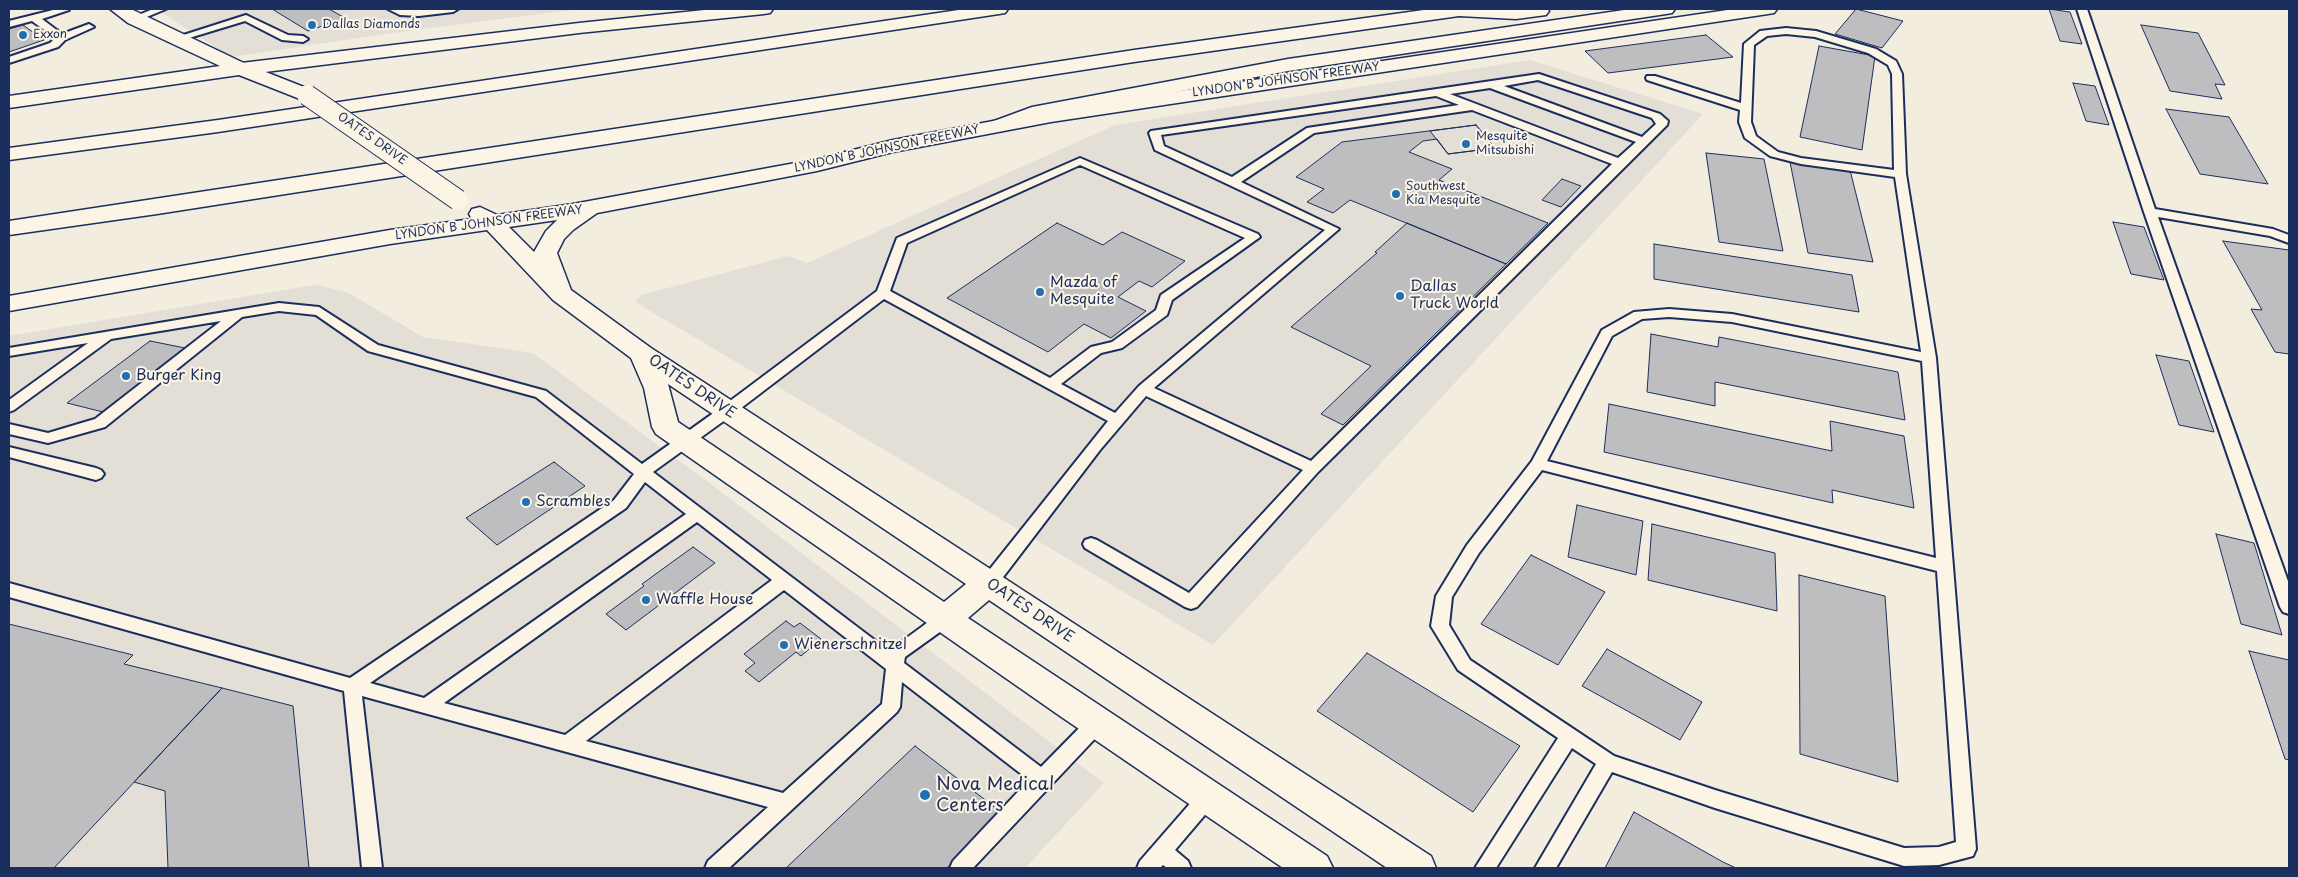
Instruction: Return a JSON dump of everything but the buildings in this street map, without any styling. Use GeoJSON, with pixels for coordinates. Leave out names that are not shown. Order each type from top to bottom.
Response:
{"type":"FeatureCollection","features":[{"type":"Feature","properties":{"kind":"main road","name":"OATES DRIVE"},"geometry":{"type":"LineString","coordinates":[[119,9],[134,19],[241,70],[307,95],[491,221],[562,295],[642,354],[1418,868]]}},
{"type":"Feature","properties":{"kind":"main road"},"geometry":{"type":"LineString","coordinates":[[9,102],[241,70],[579,28],[764,9]]}},
{"type":"Feature","properties":{"kind":"main road"},"geometry":{"type":"LineString","coordinates":[[9,154],[218,126],[999,9]]}},
{"type":"Feature","properties":{"kind":"main road"},"geometry":{"type":"LineString","coordinates":[[9,228],[157,208],[1134,56],[1461,10],[1516,14],[1559,9]]}},
{"type":"Feature","properties":{"kind":"main road"},"geometry":{"type":"LineString","coordinates":[[1001,125],[1032,113],[1288,65],[1666,9]]}},
{"type":"Feature","properties":{"kind":"main road","name":"LYNDON B JOHNSON FREEWAY"},"geometry":{"type":"LineString","coordinates":[[9,304],[390,237],[591,208],[756,177],[892,146],[1001,125],[1141,102],[1768,9]]}},
{"type":"Feature","properties":{"kind":"main road"},"geometry":{"type":"LineString","coordinates":[[562,295],[545,253],[554,236],[591,208]]}},
{"type":"Feature","properties":{"kind":"main road","name":"OATES DRIVE"},"geometry":{"type":"LineString","coordinates":[[642,354],[658,388],[666,427],[1097,723],[1314,868]]}},
{"type":"Feature","properties":{"kind":"main road"},"geometry":{"type":"LineString","coordinates":[[945,619],[988,584]]}},
{"type":"Feature","properties":{"kind":"lane"},"geometry":{"type":"LineString","coordinates":[[134,19],[161,9]]}},
{"type":"Feature","properties":{"kind":"lane"},"geometry":{"type":"LineString","coordinates":[[235,9],[246,18],[286,38],[303,39]]}},
{"type":"Feature","properties":{"kind":"lane"},"geometry":{"type":"LineString","coordinates":[[393,9],[409,13],[453,9]]}},
{"type":"Feature","properties":{"kind":"lane"},"geometry":{"type":"LineString","coordinates":[[2082,9],[2150,212],[2289,607]]}},
{"type":"Feature","properties":{"kind":"lane"},"geometry":{"type":"LineString","coordinates":[[9,24],[64,10]]}},
{"type":"Feature","properties":{"kind":"lane"},"geometry":{"type":"LineString","coordinates":[[36,18],[61,38]]}},
{"type":"Feature","properties":{"kind":"lane"},"geometry":{"type":"LineString","coordinates":[[176,39],[246,18]]}},
{"type":"Feature","properties":{"kind":"lane"},"geometry":{"type":"LineString","coordinates":[[9,60],[54,45],[61,38],[89,28]]}},
{"type":"Feature","properties":{"kind":"lane"},"geometry":{"type":"LineString","coordinates":[[1900,174],[1800,161],[1774,154],[1751,138],[1745,122],[1749,44],[1764,33],[1786,31],[1816,34],[1872,51],[1892,63],[1897,74],[1900,174],[1929,358],[1966,849],[1939,856],[1904,857],[1715,799],[1608,762],[1464,664],[1440,626],[1444,596],[1473,549],[1538,464],[1607,333],[1639,315],[1669,313],[1732,318],[1929,358]]}},
{"type":"Feature","properties":{"kind":"lane"},"geometry":{"type":"LineString","coordinates":[[988,584],[1117,420],[1144,389],[1333,229],[1159,148],[1155,133],[1539,77],[1648,112],[1662,121],[1661,125],[1620,163],[1313,468],[1191,602],[1091,544]]}},
{"type":"Feature","properties":{"kind":"lane"},"geometry":{"type":"LineString","coordinates":[[1651,78],[1745,108]]}},
{"type":"Feature","properties":{"kind":"lane"},"geometry":{"type":"LineString","coordinates":[[1490,85],[1643,141]]}},
{"type":"Feature","properties":{"kind":"lane"},"geometry":{"type":"LineString","coordinates":[[1437,93],[1620,163]]}},
{"type":"Feature","properties":{"kind":"lane"},"geometry":{"type":"LineString","coordinates":[[1233,182],[1311,130],[1473,107]]}},
{"type":"Feature","properties":{"kind":"lane"},"geometry":{"type":"LineString","coordinates":[[352,686],[620,504],[650,464],[727,410],[884,293],[901,241],[1080,161],[1254,236],[1166,298],[1162,312],[1117,345],[1096,350],[1051,384]]}},
{"type":"Feature","properties":{"kind":"lane"},"geometry":{"type":"LineString","coordinates":[[2150,212],[2265,232],[2289,239]]}},
{"type":"Feature","properties":{"kind":"lane"},"geometry":{"type":"LineString","coordinates":[[884,293],[1117,420]]}},
{"type":"Feature","properties":{"kind":"lane"},"geometry":{"type":"LineString","coordinates":[[9,352],[279,307],[318,311],[373,348],[541,394],[895,668],[1042,779]]}},
{"type":"Feature","properties":{"kind":"lane"},"geometry":{"type":"LineString","coordinates":[[9,430],[48,438],[100,423],[239,313]]}},
{"type":"Feature","properties":{"kind":"lane"},"geometry":{"type":"LineString","coordinates":[[9,407],[109,335]]}},
{"type":"Feature","properties":{"kind":"lane"},"geometry":{"type":"LineString","coordinates":[[1144,389],[1313,468]]}},
{"type":"Feature","properties":{"kind":"lane"},"geometry":{"type":"LineString","coordinates":[[9,452],[96,474]]}},
{"type":"Feature","properties":{"kind":"lane"},"geometry":{"type":"LineString","coordinates":[[1538,464],[1944,566]]}},
{"type":"Feature","properties":{"kind":"lane"},"geometry":{"type":"LineString","coordinates":[[426,706],[697,514]]}},
{"type":"Feature","properties":{"kind":"lane"},"geometry":{"type":"LineString","coordinates":[[568,744],[783,581]]}},
{"type":"Feature","properties":{"kind":"lane"},"geometry":{"type":"LineString","coordinates":[[9,590],[352,686],[787,803]]}},
{"type":"Feature","properties":{"kind":"lane"},"geometry":{"type":"LineString","coordinates":[[716,868],[891,707],[896,654],[945,619]]}},
{"type":"Feature","properties":{"kind":"lane"},"geometry":{"type":"LineString","coordinates":[[352,686],[372,868]]}},
{"type":"Feature","properties":{"kind":"lane"},"geometry":{"type":"LineString","coordinates":[[960,868],[1042,779],[1097,723]]}},
{"type":"Feature","properties":{"kind":"lane"},"geometry":{"type":"LineString","coordinates":[[1485,868],[1570,736]]}},
{"type":"Feature","properties":{"kind":"lane"},"geometry":{"type":"LineString","coordinates":[[1545,868],[1608,762]]}},
{"type":"Feature","properties":{"kind":"lane"},"geometry":{"type":"LineString","coordinates":[[1147,868],[1208,797]]}},
{"type":"Feature","properties":{"kind":"lane"},"geometry":{"type":"LineString","coordinates":[[1162,852],[1181,868]]}},
{"type":"Feature","properties":{"kind":"shaded area"},"geometry":{"type":"Polygon","coordinates":[[[156,9],[580,9],[392,33],[231,57],[156,9]]]}},
{"type":"Feature","properties":{"kind":"shaded area"},"geometry":{"type":"Polygon","coordinates":[[[1530,60],[1703,114],[1213,645],[635,302],[641,295],[788,256],[807,263],[1115,125],[1530,60]]]}},
{"type":"Feature","properties":{"kind":"shaded area"},"geometry":{"type":"Polygon","coordinates":[[[315,285],[347,292],[423,337],[533,353],[708,482],[1104,783],[1025,868],[9,868],[9,336],[315,285]]]}},
{"type":"Feature","properties":{"kind":"place","name":"Dallas Diamonds"},"geometry":{"type":"Point","coordinates":[312,25]}},
{"type":"Feature","properties":{"kind":"place","name":"Exxon"},"geometry":{"type":"Point","coordinates":[23,35]}},
{"type":"Feature","properties":{"kind":"place","name":"Mesquite Mitsubishi"},"geometry":{"type":"Point","coordinates":[1466,144]}},
{"type":"Feature","properties":{"kind":"place","name":"Southwest Kia Mesquite"},"geometry":{"type":"Point","coordinates":[1396,194]}},
{"type":"Feature","properties":{"kind":"place","name":"Mazda of Mesquite"},"geometry":{"type":"Point","coordinates":[1040,292]}},
{"type":"Feature","properties":{"kind":"place","name":"Dallas Truck World"},"geometry":{"type":"Point","coordinates":[1400,296]}},
{"type":"Feature","properties":{"kind":"place","name":"Burger King"},"geometry":{"type":"Point","coordinates":[126,376]}},
{"type":"Feature","properties":{"kind":"place","name":"Scrambles"},"geometry":{"type":"Point","coordinates":[526,502]}},
{"type":"Feature","properties":{"kind":"place","name":"Waffle House"},"geometry":{"type":"Point","coordinates":[646,600]}},
{"type":"Feature","properties":{"kind":"place","name":"Wienerschnitzel"},"geometry":{"type":"Point","coordinates":[784,645]}},
{"type":"Feature","properties":{"kind":"place","name":"Nova Medical Centers"},"geometry":{"type":"Point","coordinates":[925,795]}}]}
